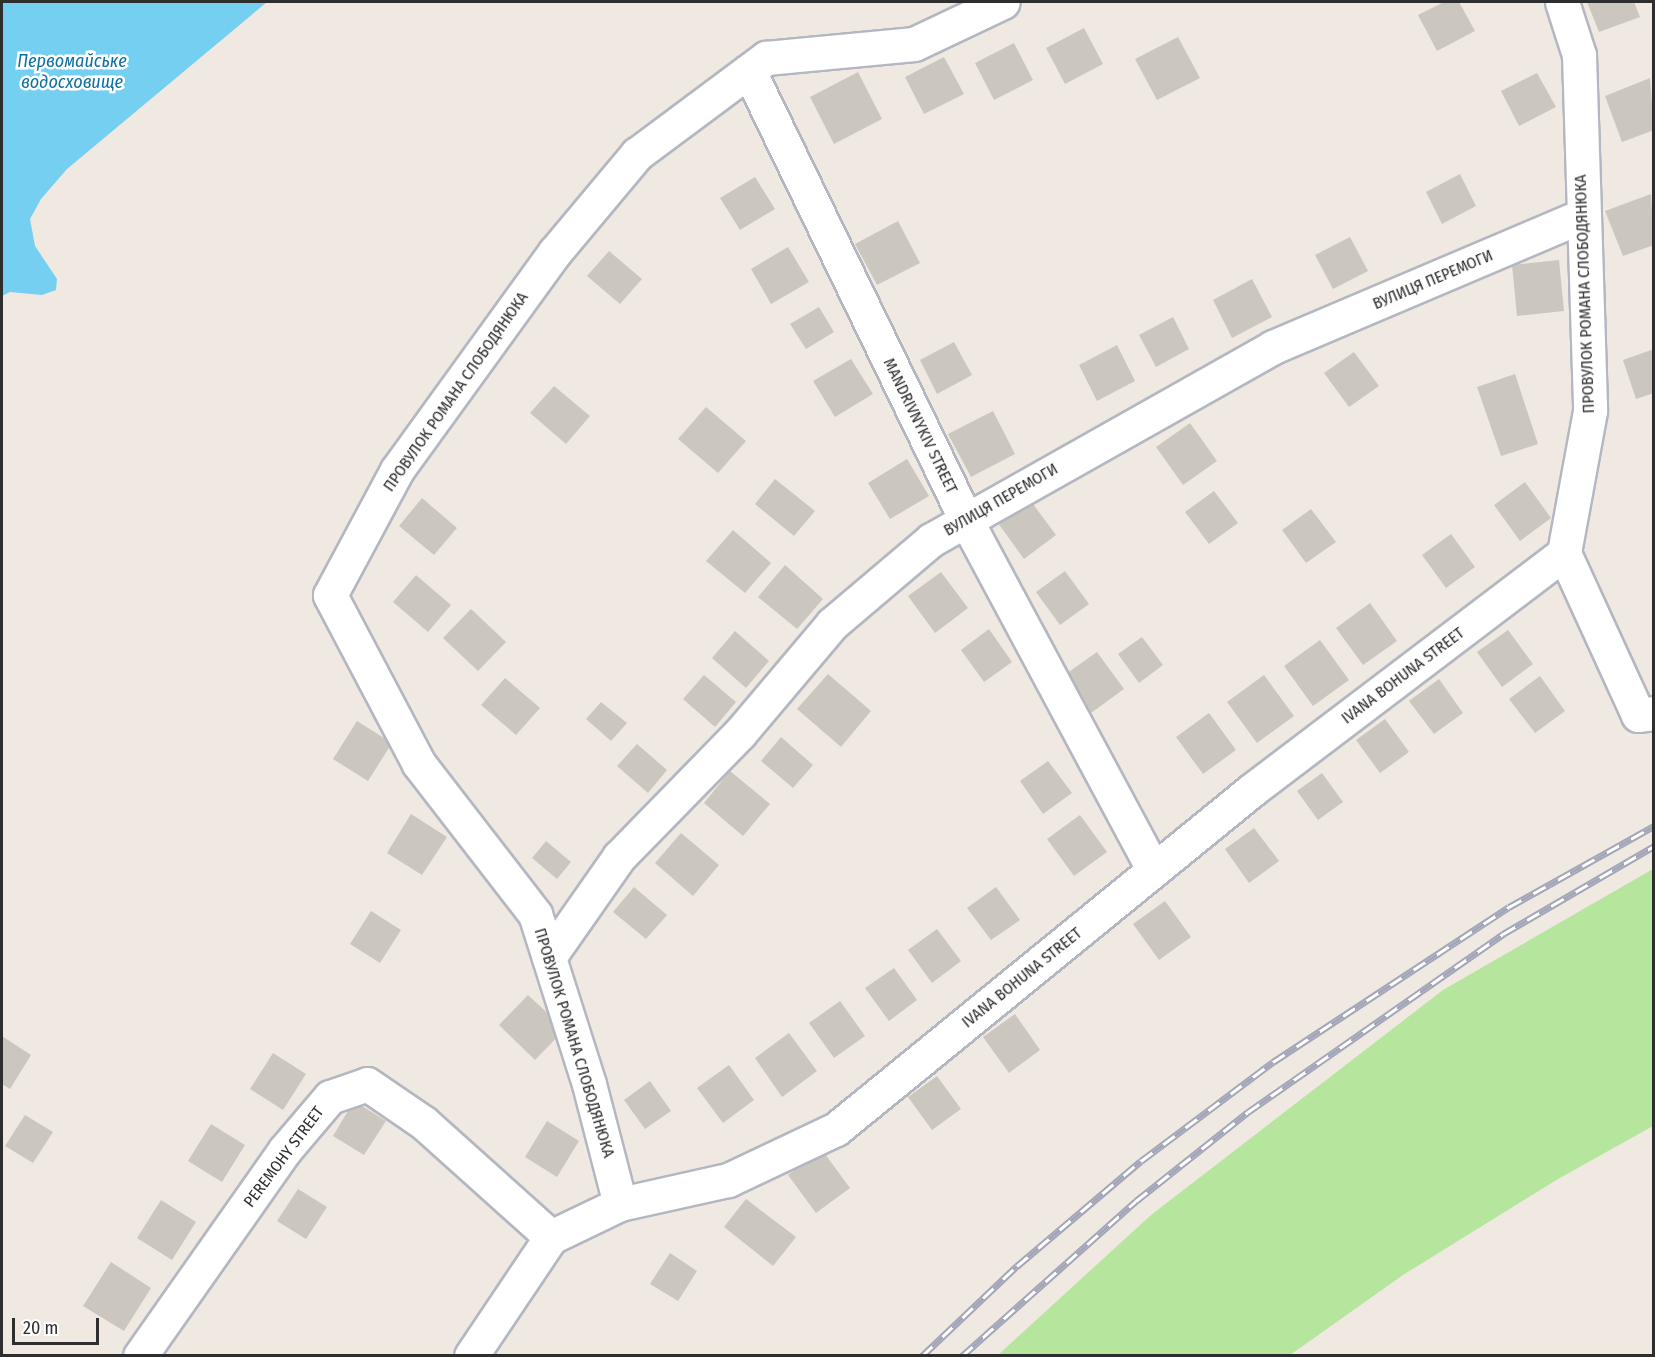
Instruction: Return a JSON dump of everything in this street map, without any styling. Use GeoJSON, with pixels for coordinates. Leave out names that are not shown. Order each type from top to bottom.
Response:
{"type":"FeatureCollection","features":[{"type":"Feature","properties":{"kind":"street","name":"ПРОВУЛОК РОМАНА СЛОБОДЯНЮКА"},"geometry":{"type":"LineString","coordinates":[[620,1204],[589,1084],[536,914],[419,764],[330,595],[397,470],[555,252],[637,154],[766,58],[914,44],[1002,2]]}},
{"type":"Feature","properties":{"kind":"street","name":"ПРОВУЛОК РОМАНА СЛОБОДЯНЮКА"},"geometry":{"type":"LineString","coordinates":[[1562,2],[1579,55],[1582,216],[1590,411],[1564,553]]}},
{"type":"Feature","properties":{"kind":"street","name":"MANDRIVNYKIV STREET"},"geometry":{"type":"LineString","coordinates":[[749,70],[966,520],[1154,870]]}},
{"type":"Feature","properties":{"kind":"street","name":"ВУЛИЦЯ ПЕРЕМОГИ"},"geometry":{"type":"LineString","coordinates":[[549,957],[619,857],[740,733],[832,624],[931,540],[1273,347],[1582,216]]}},
{"type":"Feature","properties":{"kind":"street"},"geometry":{"type":"LineString","coordinates":[[1564,553],[1646,714]]}},
{"type":"Feature","properties":{"kind":"street","name":"IVANA BOHUNA STREET"},"geometry":{"type":"LineString","coordinates":[[551,1237],[620,1204],[728,1180],[836,1129],[1252,789],[1564,553]]}},
{"type":"Feature","properties":{"kind":"street","name":"PEREMOHY STREET"},"geometry":{"type":"LineString","coordinates":[[140,1356],[284,1151],[330,1097],[367,1084],[424,1123],[551,1237]]}},
{"type":"Feature","properties":{"kind":"street"},"geometry":{"type":"LineString","coordinates":[[471,1356],[551,1237]]}},
{"type":"Feature","properties":{"kind":"green space"},"geometry":{"type":"Polygon","coordinates":[[[1653,869],[1653,1126],[1558,1179],[1403,1275],[1290,1355],[998,1355],[1151,1215],[1443,990],[1653,869]]]}},
{"type":"Feature","properties":{"kind":"water","name":"Первомайське водосховище"},"geometry":{"type":"Polygon","coordinates":[[[2,2],[267,2],[67,169],[41,199],[30,219],[35,246],[57,279],[56,290],[42,295],[10,292],[2,296],[2,2]]]}},
{"type":"Feature","properties":{"kind":"building"},"geometry":{"type":"Polygon","coordinates":[[[1444,2],[1459,2],[1475,31],[1437,51],[1418,15],[1444,2]]]}},
{"type":"Feature","properties":{"kind":"building"},"geometry":{"type":"Polygon","coordinates":[[[1587,2],[1634,2],[1640,17],[1599,32],[1587,2]]]}},
{"type":"Feature","properties":{"kind":"building"},"geometry":{"type":"Polygon","coordinates":[[[1084,28],[1103,64],[1065,84],[1046,48],[1084,28]]]}},
{"type":"Feature","properties":{"kind":"building"},"geometry":{"type":"Polygon","coordinates":[[[1178,37],[1200,78],[1157,100],[1135,59],[1178,37]]]}},
{"type":"Feature","properties":{"kind":"building"},"geometry":{"type":"Polygon","coordinates":[[[1014,43],[1033,80],[994,100],[975,63],[1014,43]]]}},
{"type":"Feature","properties":{"kind":"building"},"geometry":{"type":"Polygon","coordinates":[[[944,57],[964,94],[924,114],[905,77],[944,57]]]}},
{"type":"Feature","properties":{"kind":"building"},"geometry":{"type":"Polygon","coordinates":[[[858,72],[882,119],[834,144],[810,97],[858,72]]]}},
{"type":"Feature","properties":{"kind":"building"},"geometry":{"type":"Polygon","coordinates":[[[1537,73],[1556,107],[1519,126],[1501,91],[1537,73]]]}},
{"type":"Feature","properties":{"kind":"building"},"geometry":{"type":"Polygon","coordinates":[[[1650,78],[1654,130],[1622,142],[1605,96],[1650,78]]]}},
{"type":"Feature","properties":{"kind":"building"},"geometry":{"type":"Polygon","coordinates":[[[1460,174],[1476,206],[1442,224],[1426,192],[1460,174]]]}},
{"type":"Feature","properties":{"kind":"building"},"geometry":{"type":"Polygon","coordinates":[[[755,177],[775,209],[740,230],[720,198],[755,177]]]}},
{"type":"Feature","properties":{"kind":"building"},"geometry":{"type":"Polygon","coordinates":[[[1651,194],[1654,245],[1623,256],[1605,211],[1651,194]]]}},
{"type":"Feature","properties":{"kind":"building"},"geometry":{"type":"Polygon","coordinates":[[[898,221],[920,263],[877,285],[855,244],[898,221]]]}},
{"type":"Feature","properties":{"kind":"building"},"geometry":{"type":"Polygon","coordinates":[[[1350,237],[1368,271],[1333,289],[1315,255],[1350,237]]]}},
{"type":"Feature","properties":{"kind":"building"},"geometry":{"type":"Polygon","coordinates":[[[788,247],[809,282],[771,304],[751,269],[788,247]]]}},
{"type":"Feature","properties":{"kind":"building"},"geometry":{"type":"Polygon","coordinates":[[[609,251],[642,279],[620,304],[587,276],[609,251]]]}},
{"type":"Feature","properties":{"kind":"building"},"geometry":{"type":"Polygon","coordinates":[[[1559,260],[1564,311],[1517,316],[1512,265],[1559,260]]]}},
{"type":"Feature","properties":{"kind":"building"},"geometry":{"type":"Polygon","coordinates":[[[1252,279],[1272,317],[1232,338],[1213,300],[1252,279]]]}},
{"type":"Feature","properties":{"kind":"building"},"geometry":{"type":"Polygon","coordinates":[[[819,307],[834,332],[806,349],[790,324],[819,307]]]}},
{"type":"Feature","properties":{"kind":"building"},"geometry":{"type":"Polygon","coordinates":[[[1173,317],[1189,349],[1156,367],[1139,335],[1173,317]]]}},
{"type":"Feature","properties":{"kind":"building"},"geometry":{"type":"Polygon","coordinates":[[[954,342],[972,375],[937,394],[920,360],[954,342]]]}},
{"type":"Feature","properties":{"kind":"building"},"geometry":{"type":"Polygon","coordinates":[[[1117,345],[1135,381],[1097,401],[1079,365],[1117,345]]]}},
{"type":"Feature","properties":{"kind":"building"},"geometry":{"type":"Polygon","coordinates":[[[1654,349],[1654,393],[1636,399],[1623,360],[1654,349]]]}},
{"type":"Feature","properties":{"kind":"building"},"geometry":{"type":"Polygon","coordinates":[[[1354,352],[1379,386],[1349,407],[1324,373],[1354,352]]]}},
{"type":"Feature","properties":{"kind":"building"},"geometry":{"type":"Polygon","coordinates":[[[851,359],[873,394],[835,417],[813,381],[851,359]]]}},
{"type":"Feature","properties":{"kind":"building"},"geometry":{"type":"Polygon","coordinates":[[[1515,374],[1538,444],[1501,456],[1477,387],[1515,374]]]}},
{"type":"Feature","properties":{"kind":"building"},"geometry":{"type":"Polygon","coordinates":[[[554,386],[590,416],[566,444],[530,413],[554,386]]]}},
{"type":"Feature","properties":{"kind":"building"},"geometry":{"type":"Polygon","coordinates":[[[706,407],[746,441],[718,473],[678,439],[706,407]]]}},
{"type":"Feature","properties":{"kind":"building"},"geometry":{"type":"Polygon","coordinates":[[[993,411],[1015,454],[971,477],[948,434],[993,411]]]}},
{"type":"Feature","properties":{"kind":"building"},"geometry":{"type":"Polygon","coordinates":[[[1190,423],[1217,461],[1183,485],[1156,447],[1190,423]]]}},
{"type":"Feature","properties":{"kind":"building"},"geometry":{"type":"Polygon","coordinates":[[[907,459],[929,496],[890,519],[868,483],[907,459]]]}},
{"type":"Feature","properties":{"kind":"building"},"geometry":{"type":"Polygon","coordinates":[[[775,479],[815,511],[794,536],[755,504],[775,479]]]}},
{"type":"Feature","properties":{"kind":"building"},"geometry":{"type":"Polygon","coordinates":[[[1525,482],[1551,518],[1520,541],[1494,505],[1525,482]]]}},
{"type":"Feature","properties":{"kind":"building"},"geometry":{"type":"Polygon","coordinates":[[[1214,491],[1238,523],[1209,544],[1185,512],[1214,491]]]}},
{"type":"Feature","properties":{"kind":"building"},"geometry":{"type":"Polygon","coordinates":[[[422,498],[457,528],[434,555],[399,526],[422,498]]]}},
{"type":"Feature","properties":{"kind":"building"},"geometry":{"type":"Polygon","coordinates":[[[1030,500],[1056,535],[1024,559],[998,523],[1030,500]]]}},
{"type":"Feature","properties":{"kind":"building"},"geometry":{"type":"Polygon","coordinates":[[[1311,509],[1336,542],[1306,563],[1282,530],[1311,509]]]}},
{"type":"Feature","properties":{"kind":"building"},"geometry":{"type":"Polygon","coordinates":[[[733,530],[771,563],[745,593],[706,561],[733,530]]]}},
{"type":"Feature","properties":{"kind":"building"},"geometry":{"type":"Polygon","coordinates":[[[1451,534],[1475,567],[1446,588],[1422,555],[1451,534]]]}},
{"type":"Feature","properties":{"kind":"building"},"geometry":{"type":"Polygon","coordinates":[[[785,565],[823,599],[797,629],[758,597],[785,565]]]}},
{"type":"Feature","properties":{"kind":"building"},"geometry":{"type":"Polygon","coordinates":[[[1065,571],[1089,604],[1060,625],[1036,592],[1065,571]]]}},
{"type":"Feature","properties":{"kind":"building"},"geometry":{"type":"Polygon","coordinates":[[[941,572],[968,608],[935,633],[908,596],[941,572]]]}},
{"type":"Feature","properties":{"kind":"building"},"geometry":{"type":"Polygon","coordinates":[[[416,575],[451,605],[428,632],[393,602],[416,575]]]}},
{"type":"Feature","properties":{"kind":"building"},"geometry":{"type":"Polygon","coordinates":[[[1370,603],[1397,641],[1363,665],[1336,628],[1370,603]]]}},
{"type":"Feature","properties":{"kind":"building"},"geometry":{"type":"Polygon","coordinates":[[[471,609],[506,642],[478,671],[443,638],[471,609]]]}},
{"type":"Feature","properties":{"kind":"building"},"geometry":{"type":"Polygon","coordinates":[[[989,629],[1012,662],[984,682],[961,650],[989,629]]]}},
{"type":"Feature","properties":{"kind":"building"},"geometry":{"type":"Polygon","coordinates":[[[1508,630],[1533,664],[1502,687],[1477,652],[1508,630]]]}},
{"type":"Feature","properties":{"kind":"building"},"geometry":{"type":"Polygon","coordinates":[[[735,631],[769,661],[746,688],[712,658],[735,631]]]}},
{"type":"Feature","properties":{"kind":"building"},"geometry":{"type":"Polygon","coordinates":[[[1142,637],[1163,665],[1139,683],[1118,654],[1142,637]]]}},
{"type":"Feature","properties":{"kind":"building"},"geometry":{"type":"Polygon","coordinates":[[[1320,640],[1349,680],[1313,706],[1284,666],[1320,640]]]}},
{"type":"Feature","properties":{"kind":"building"},"geometry":{"type":"Polygon","coordinates":[[[1097,652],[1124,689],[1091,713],[1063,676],[1097,652]]]}},
{"type":"Feature","properties":{"kind":"building"},"geometry":{"type":"Polygon","coordinates":[[[828,674],[871,711],[841,747],[797,709],[828,674]]]}},
{"type":"Feature","properties":{"kind":"building"},"geometry":{"type":"Polygon","coordinates":[[[704,675],[736,702],[715,727],[683,699],[704,675]]]}},
{"type":"Feature","properties":{"kind":"building"},"geometry":{"type":"Polygon","coordinates":[[[1264,675],[1294,716],[1257,743],[1227,702],[1264,675]]]}},
{"type":"Feature","properties":{"kind":"building"},"geometry":{"type":"Polygon","coordinates":[[[1540,676],[1565,711],[1535,733],[1509,699],[1540,676]]]}},
{"type":"Feature","properties":{"kind":"building"},"geometry":{"type":"Polygon","coordinates":[[[505,678],[540,708],[516,735],[481,705],[505,678]]]}},
{"type":"Feature","properties":{"kind":"building"},"geometry":{"type":"Polygon","coordinates":[[[1439,679],[1463,713],[1434,734],[1409,701],[1439,679]]]}},
{"type":"Feature","properties":{"kind":"building"},"geometry":{"type":"Polygon","coordinates":[[[601,702],[627,723],[611,741],[586,719],[601,702]]]}},
{"type":"Feature","properties":{"kind":"building"},"geometry":{"type":"Polygon","coordinates":[[[1209,713],[1236,750],[1203,774],[1176,737],[1209,713]]]}},
{"type":"Feature","properties":{"kind":"building"},"geometry":{"type":"Polygon","coordinates":[[[1385,719],[1409,752],[1380,773],[1356,740],[1385,719]]]}},
{"type":"Feature","properties":{"kind":"building"},"geometry":{"type":"Polygon","coordinates":[[[357,721],[392,743],[368,781],[333,759],[357,721]]]}},
{"type":"Feature","properties":{"kind":"building"},"geometry":{"type":"Polygon","coordinates":[[[781,737],[813,765],[793,788],[761,761],[781,737]]]}},
{"type":"Feature","properties":{"kind":"building"},"geometry":{"type":"Polygon","coordinates":[[[637,744],[667,770],[648,793],[617,766],[637,744]]]}},
{"type":"Feature","properties":{"kind":"building"},"geometry":{"type":"Polygon","coordinates":[[[1048,761],[1072,793],[1043,814],[1020,781],[1048,761]]]}},
{"type":"Feature","properties":{"kind":"building"},"geometry":{"type":"Polygon","coordinates":[[[730,771],[770,804],[743,836],[704,803],[730,771]]]}},
{"type":"Feature","properties":{"kind":"building"},"geometry":{"type":"Polygon","coordinates":[[[1322,773],[1343,802],[1318,820],[1297,791],[1322,773]]]}},
{"type":"Feature","properties":{"kind":"building"},"geometry":{"type":"Polygon","coordinates":[[[411,814],[447,837],[422,875],[387,853],[411,814]]]}},
{"type":"Feature","properties":{"kind":"building"},"geometry":{"type":"Polygon","coordinates":[[[1080,815],[1107,852],[1074,876],[1047,839],[1080,815]]]}},
{"type":"Feature","properties":{"kind":"building"},"geometry":{"type":"Polygon","coordinates":[[[1254,828],[1279,861],[1249,883],[1225,849],[1254,828]]]}},
{"type":"Feature","properties":{"kind":"building"},"geometry":{"type":"Polygon","coordinates":[[[681,833],[719,865],[693,896],[655,863],[681,833]]]}},
{"type":"Feature","properties":{"kind":"building"},"geometry":{"type":"Polygon","coordinates":[[[546,841],[571,862],[557,879],[532,858],[546,841]]]}},
{"type":"Feature","properties":{"kind":"building"},"geometry":{"type":"Polygon","coordinates":[[[634,887],[667,915],[646,939],[613,912],[634,887]]]}},
{"type":"Feature","properties":{"kind":"building"},"geometry":{"type":"Polygon","coordinates":[[[996,887],[1020,920],[991,940],[967,908],[996,887]]]}},
{"type":"Feature","properties":{"kind":"building"},"geometry":{"type":"Polygon","coordinates":[[[1165,901],[1191,937],[1159,960],[1133,924],[1165,901]]]}},
{"type":"Feature","properties":{"kind":"building"},"geometry":{"type":"Polygon","coordinates":[[[371,911],[401,930],[380,963],[350,944],[371,911]]]}},
{"type":"Feature","properties":{"kind":"building"},"geometry":{"type":"Polygon","coordinates":[[[937,929],[961,961],[932,983],[908,950],[937,929]]]}},
{"type":"Feature","properties":{"kind":"building"},"geometry":{"type":"Polygon","coordinates":[[[894,968],[917,1000],[889,1021],[865,988],[894,968]]]}},
{"type":"Feature","properties":{"kind":"building"},"geometry":{"type":"Polygon","coordinates":[[[528,995],[565,1029],[535,1060],[499,1025],[528,995]]]}},
{"type":"Feature","properties":{"kind":"building"},"geometry":{"type":"Polygon","coordinates":[[[840,1001],[865,1036],[834,1058],[809,1023],[840,1001]]]}},
{"type":"Feature","properties":{"kind":"building"},"geometry":{"type":"Polygon","coordinates":[[[1015,1014],[1040,1050],[1009,1073],[983,1037],[1015,1014]]]}},
{"type":"Feature","properties":{"kind":"building"},"geometry":{"type":"Polygon","coordinates":[[[789,1033],[817,1071],[782,1097],[755,1058],[789,1033]]]}},
{"type":"Feature","properties":{"kind":"building"},"geometry":{"type":"Polygon","coordinates":[[[2,1036],[31,1055],[10,1089],[2,1084],[2,1036]]]}},
{"type":"Feature","properties":{"kind":"building"},"geometry":{"type":"Polygon","coordinates":[[[273,1053],[306,1074],[283,1110],[250,1089],[273,1053]]]}},
{"type":"Feature","properties":{"kind":"building"},"geometry":{"type":"Polygon","coordinates":[[[729,1065],[754,1100],[723,1123],[697,1088],[729,1065]]]}},
{"type":"Feature","properties":{"kind":"building"},"geometry":{"type":"Polygon","coordinates":[[[937,1076],[961,1109],[932,1130],[908,1097],[937,1076]]]}},
{"type":"Feature","properties":{"kind":"building"},"geometry":{"type":"Polygon","coordinates":[[[650,1081],[671,1111],[645,1129],[624,1100],[650,1081]]]}},
{"type":"Feature","properties":{"kind":"building"},"geometry":{"type":"Polygon","coordinates":[[[354,1101],[386,1121],[364,1155],[333,1136],[354,1101]]]}},
{"type":"Feature","properties":{"kind":"building"},"geometry":{"type":"Polygon","coordinates":[[[25,1115],[53,1132],[33,1163],[5,1146],[25,1115]]]}},
{"type":"Feature","properties":{"kind":"building"},"geometry":{"type":"Polygon","coordinates":[[[547,1121],[579,1141],[557,1177],[525,1157],[547,1121]]]}},
{"type":"Feature","properties":{"kind":"building"},"geometry":{"type":"Polygon","coordinates":[[[211,1124],[245,1145],[222,1182],[188,1161],[211,1124]]]}},
{"type":"Feature","properties":{"kind":"building"},"geometry":{"type":"Polygon","coordinates":[[[822,1150],[850,1188],[816,1213],[788,1175],[822,1150]]]}},
{"type":"Feature","properties":{"kind":"building"},"geometry":{"type":"Polygon","coordinates":[[[298,1189],[327,1207],[306,1239],[277,1221],[298,1189]]]}},
{"type":"Feature","properties":{"kind":"building"},"geometry":{"type":"Polygon","coordinates":[[[746,1199],[796,1237],[773,1266],[724,1227],[746,1199]]]}},
{"type":"Feature","properties":{"kind":"building"},"geometry":{"type":"Polygon","coordinates":[[[161,1200],[196,1222],[172,1260],[137,1238],[161,1200]]]}},
{"type":"Feature","properties":{"kind":"building"},"geometry":{"type":"Polygon","coordinates":[[[670,1253],[697,1271],[678,1301],[650,1284],[670,1253]]]}},
{"type":"Feature","properties":{"kind":"building"},"geometry":{"type":"Polygon","coordinates":[[[111,1262],[151,1288],[124,1331],[83,1306],[111,1262]]]}},
{"type":"Feature","properties":{"kind":"railway"},"geometry":{"type":"LineString","coordinates":[[922,1356],[1017,1266],[1141,1161],[1273,1062],[1509,907],[1654,826]]}},
{"type":"Feature","properties":{"kind":"railway"},"geometry":{"type":"LineString","coordinates":[[962,1356],[1136,1201],[1248,1112],[1503,934],[1654,846]]}}]}
